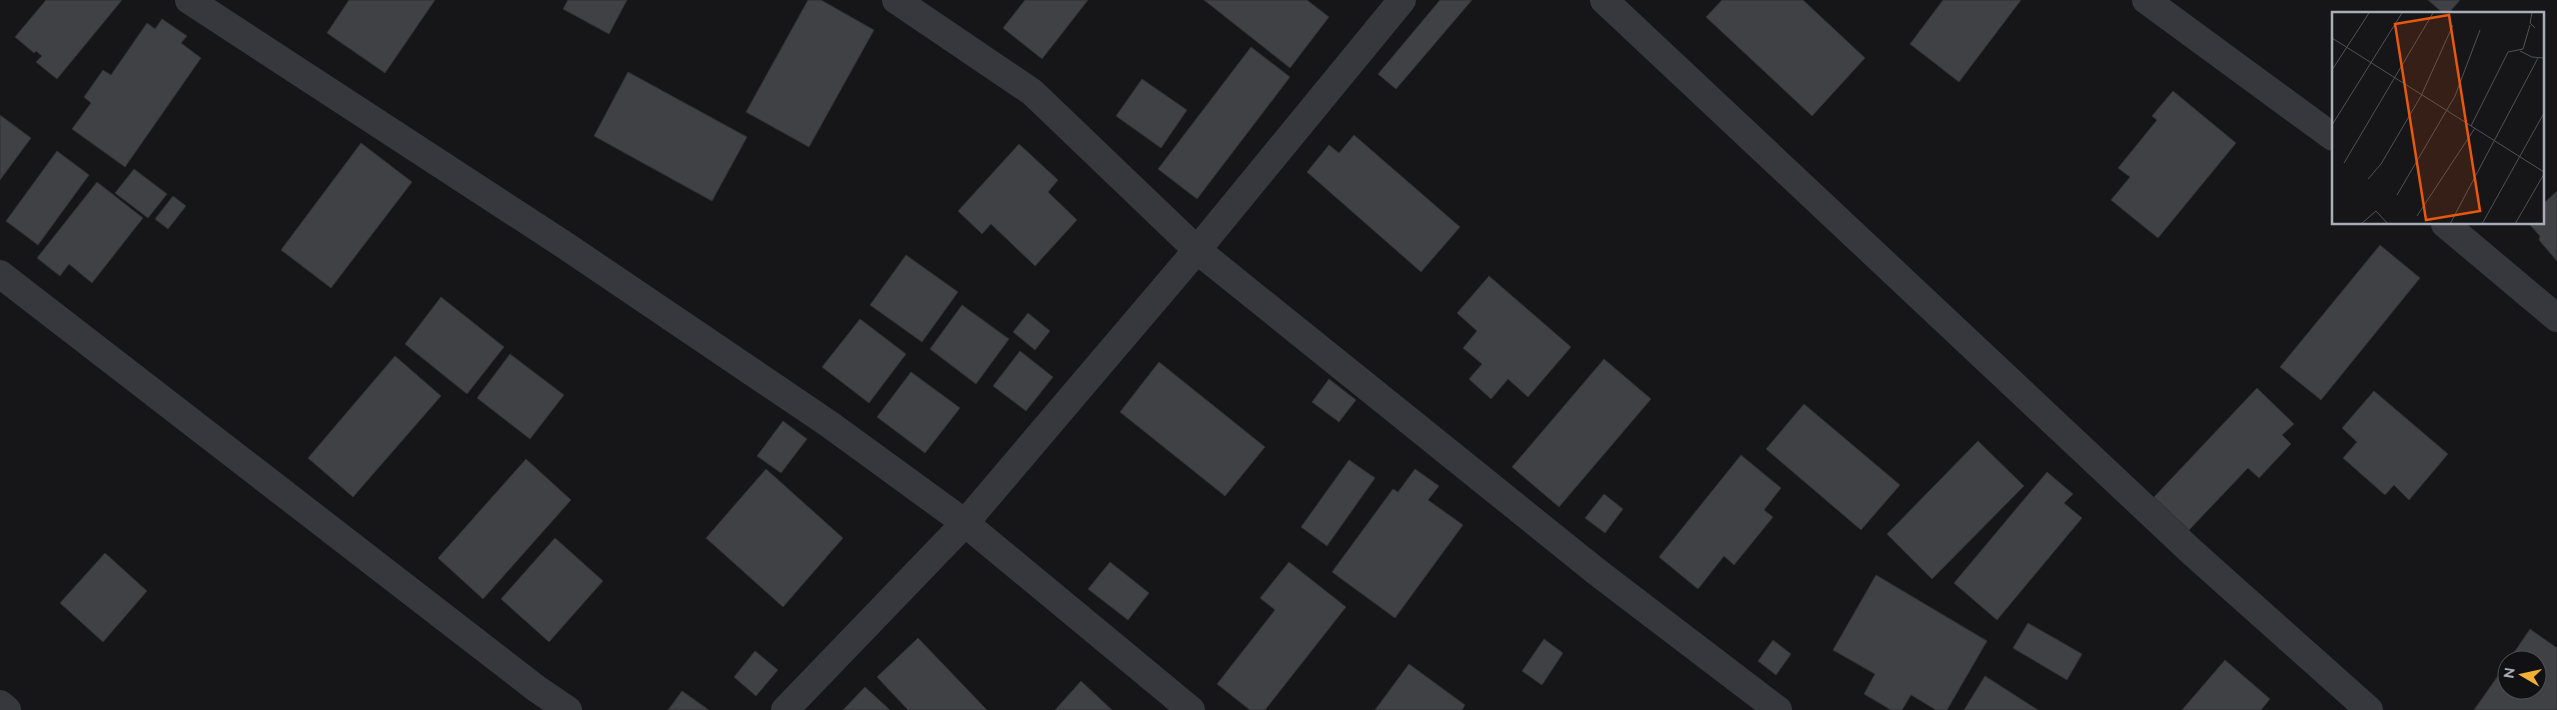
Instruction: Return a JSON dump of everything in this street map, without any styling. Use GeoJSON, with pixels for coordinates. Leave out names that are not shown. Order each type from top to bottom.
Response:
{"type":"FeatureCollection","features":[{"type":"Feature","properties":{"kind":"street"},"geometry":{"type":"LineString","coordinates":[[189,0],[574,251],[829,424],[965,523],[1191,710]]}},
{"type":"Feature","properties":{"kind":"street"},"geometry":{"type":"LineString","coordinates":[[896,0],[1032,92],[1196,250],[1597,572],[1778,710]]}},
{"type":"Feature","properties":{"kind":"street"},"geometry":{"type":"LineString","coordinates":[[785,710],[965,523],[1196,250],[1402,0]]}},
{"type":"Feature","properties":{"kind":"street"},"geometry":{"type":"LineString","coordinates":[[1604,0],[2193,553],[2369,710]]}},
{"type":"Feature","properties":{"kind":"street"},"geometry":{"type":"LineString","coordinates":[[2146,0],[2332,136]]}},
{"type":"Feature","properties":{"kind":"street"},"geometry":{"type":"LineString","coordinates":[[2447,225],[2557,318]]}},
{"type":"Feature","properties":{"kind":"street"},"geometry":{"type":"LineString","coordinates":[[0,274],[537,689],[568,710]]}},
{"type":"Feature","properties":{"kind":"street"},"geometry":{"type":"LineString","coordinates":[[0,704],[7,710]]}},
{"type":"Feature","properties":{"kind":"building"},"geometry":{"type":"Polygon","coordinates":[[[46,0],[122,0],[57,79],[36,62],[42,56],[36,51],[34,53],[15,37],[46,0]]]}},
{"type":"Feature","properties":{"kind":"building"},"geometry":{"type":"Polygon","coordinates":[[[349,0],[435,0],[385,73],[327,33],[349,0]]]}},
{"type":"Feature","properties":{"kind":"building"},"geometry":{"type":"Polygon","coordinates":[[[568,0],[627,0],[609,34],[563,9],[568,0]]]}},
{"type":"Feature","properties":{"kind":"building"},"geometry":{"type":"Polygon","coordinates":[[[808,0],[821,0],[874,30],[809,147],[746,112],[808,0]]]}},
{"type":"Feature","properties":{"kind":"building"},"geometry":{"type":"Polygon","coordinates":[[[1025,0],[1088,0],[1042,59],[1003,28],[1025,0]]]}},
{"type":"Feature","properties":{"kind":"building"},"geometry":{"type":"Polygon","coordinates":[[[1204,0],[1307,0],[1329,17],[1290,68],[1204,0]]]}},
{"type":"Feature","properties":{"kind":"building"},"geometry":{"type":"Polygon","coordinates":[[[1440,0],[1472,0],[1396,89],[1378,74],[1440,0]]]}},
{"type":"Feature","properties":{"kind":"building"},"geometry":{"type":"Polygon","coordinates":[[[1722,0],[1803,0],[1865,58],[1812,116],[1706,17],[1722,0]]]}},
{"type":"Feature","properties":{"kind":"building"},"geometry":{"type":"Polygon","coordinates":[[[1943,0],[2021,0],[1959,82],[1910,44],[1943,0]]]}},
{"type":"Feature","properties":{"kind":"building"},"geometry":{"type":"Polygon","coordinates":[[[2428,0],[2460,0],[2450,12],[2442,12],[2428,0]]]}},
{"type":"Feature","properties":{"kind":"building"},"geometry":{"type":"Polygon","coordinates":[[[162,19],[187,36],[181,43],[201,58],[125,167],[72,129],[91,103],[84,97],[103,70],[111,75],[147,23],[155,29],[162,19]]]}},
{"type":"Feature","properties":{"kind":"building"},"geometry":{"type":"Polygon","coordinates":[[[1251,47],[1290,77],[1197,199],[1158,169],[1251,47]]]}},
{"type":"Feature","properties":{"kind":"building"},"geometry":{"type":"Polygon","coordinates":[[[628,72],[747,137],[712,201],[594,136],[628,72]]]}},
{"type":"Feature","properties":{"kind":"building"},"geometry":{"type":"Polygon","coordinates":[[[1142,79],[1187,110],[1161,148],[1116,116],[1142,79]]]}},
{"type":"Feature","properties":{"kind":"building"},"geometry":{"type":"Polygon","coordinates":[[[2173,91],[2236,143],[2158,238],[2111,200],[2130,177],[2118,168],[2157,120],[2152,116],[2173,91]]]}},
{"type":"Feature","properties":{"kind":"building"},"geometry":{"type":"Polygon","coordinates":[[[0,115],[31,138],[0,180],[0,115]]]}},
{"type":"Feature","properties":{"kind":"building"},"geometry":{"type":"Polygon","coordinates":[[[1354,135],[1460,227],[1421,272],[1307,172],[1329,145],[1339,153],[1354,135]]]}},
{"type":"Feature","properties":{"kind":"building"},"geometry":{"type":"Polygon","coordinates":[[[361,143],[412,182],[331,288],[281,250],[361,143]]]}},
{"type":"Feature","properties":{"kind":"building"},"geometry":{"type":"Polygon","coordinates":[[[1019,144],[1058,180],[1048,192],[1077,220],[1035,266],[991,224],[982,234],[958,211],[1019,144]]]}},
{"type":"Feature","properties":{"kind":"building"},"geometry":{"type":"Polygon","coordinates":[[[57,151],[89,175],[38,245],[6,221],[57,151]]]}},
{"type":"Feature","properties":{"kind":"building"},"geometry":{"type":"Polygon","coordinates":[[[134,169],[167,194],[148,218],[115,193],[134,169]]]}},
{"type":"Feature","properties":{"kind":"building"},"geometry":{"type":"Polygon","coordinates":[[[97,182],[143,218],[92,283],[69,264],[60,276],[37,258],[97,182]]]}},
{"type":"Feature","properties":{"kind":"building"},"geometry":{"type":"Polygon","coordinates":[[[2557,191],[2557,261],[2539,240],[2540,236],[2530,225],[2544,225],[2544,203],[2557,191]]]}},
{"type":"Feature","properties":{"kind":"building"},"geometry":{"type":"Polygon","coordinates":[[[173,196],[186,206],[168,229],[155,219],[173,196]]]}},
{"type":"Feature","properties":{"kind":"building"},"geometry":{"type":"Polygon","coordinates":[[[2380,245],[2420,278],[2321,400],[2280,367],[2380,245]]]}},
{"type":"Feature","properties":{"kind":"building"},"geometry":{"type":"Polygon","coordinates":[[[906,255],[958,292],[922,342],[870,305],[906,255]]]}},
{"type":"Feature","properties":{"kind":"building"},"geometry":{"type":"Polygon","coordinates":[[[1489,276],[1571,347],[1528,397],[1508,379],[1491,399],[1469,379],[1482,364],[1463,348],[1477,331],[1457,313],[1489,276]]]}},
{"type":"Feature","properties":{"kind":"building"},"geometry":{"type":"Polygon","coordinates":[[[441,297],[504,347],[467,394],[405,344],[441,297]]]}},
{"type":"Feature","properties":{"kind":"building"},"geometry":{"type":"Polygon","coordinates":[[[962,305],[1009,339],[976,384],[930,349],[962,305]]]}},
{"type":"Feature","properties":{"kind":"building"},"geometry":{"type":"Polygon","coordinates":[[[1028,313],[1050,331],[1035,350],[1013,332],[1028,313]]]}},
{"type":"Feature","properties":{"kind":"building"},"geometry":{"type":"Polygon","coordinates":[[[860,319],[906,354],[869,403],[822,367],[860,319]]]}},
{"type":"Feature","properties":{"kind":"building"},"geometry":{"type":"Polygon","coordinates":[[[1020,351],[1053,377],[1026,411],[993,386],[1020,351]]]}},
{"type":"Feature","properties":{"kind":"building"},"geometry":{"type":"Polygon","coordinates":[[[510,354],[564,395],[530,439],[477,398],[510,354]]]}},
{"type":"Feature","properties":{"kind":"building"},"geometry":{"type":"Polygon","coordinates":[[[395,356],[441,396],[353,497],[308,458],[395,356]]]}},
{"type":"Feature","properties":{"kind":"building"},"geometry":{"type":"Polygon","coordinates":[[[1604,359],[1651,399],[1559,507],[1512,467],[1604,359]]]}},
{"type":"Feature","properties":{"kind":"building"},"geometry":{"type":"Polygon","coordinates":[[[1159,362],[1265,447],[1225,496],[1120,412],[1159,362]]]}},
{"type":"Feature","properties":{"kind":"building"},"geometry":{"type":"Polygon","coordinates":[[[911,372],[960,408],[925,453],[877,417],[911,372]]]}},
{"type":"Feature","properties":{"kind":"building"},"geometry":{"type":"Polygon","coordinates":[[[1329,379],[1356,400],[1339,422],[1312,402],[1329,379]]]}},
{"type":"Feature","properties":{"kind":"building"},"geometry":{"type":"Polygon","coordinates":[[[2257,388],[2294,424],[2282,435],[2291,444],[2259,478],[2248,468],[2189,530],[2154,497],[2257,388]]]}},
{"type":"Feature","properties":{"kind":"building"},"geometry":{"type":"Polygon","coordinates":[[[2374,391],[2448,454],[2409,500],[2394,485],[2385,495],[2343,458],[2357,442],[2342,428],[2374,391]]]}},
{"type":"Feature","properties":{"kind":"building"},"geometry":{"type":"Polygon","coordinates":[[[1804,404],[1900,485],[1861,530],[1766,449],[1804,404]]]}},
{"type":"Feature","properties":{"kind":"building"},"geometry":{"type":"Polygon","coordinates":[[[783,421],[807,439],[781,473],[757,456],[783,421]]]}},
{"type":"Feature","properties":{"kind":"building"},"geometry":{"type":"Polygon","coordinates":[[[1978,441],[2024,486],[1932,579],[1887,534],[1978,441]]]}},
{"type":"Feature","properties":{"kind":"building"},"geometry":{"type":"Polygon","coordinates":[[[1741,455],[1781,488],[1764,510],[1773,517],[1734,565],[1724,556],[1698,589],[1659,557],[1741,455]]]}},
{"type":"Feature","properties":{"kind":"building"},"geometry":{"type":"Polygon","coordinates":[[[526,459],[571,500],[483,599],[438,558],[526,459]]]}},
{"type":"Feature","properties":{"kind":"building"},"geometry":{"type":"Polygon","coordinates":[[[1349,460],[1375,478],[1327,546],[1301,527],[1349,460]]]}},
{"type":"Feature","properties":{"kind":"building"},"geometry":{"type":"Polygon","coordinates":[[[766,469],[843,538],[783,607],[706,538],[766,469]]]}},
{"type":"Feature","properties":{"kind":"building"},"geometry":{"type":"Polygon","coordinates":[[[1415,469],[1439,486],[1428,500],[1463,525],[1395,618],[1332,572],[1393,489],[1398,492],[1415,469]]]}},
{"type":"Feature","properties":{"kind":"building"},"geometry":{"type":"Polygon","coordinates":[[[2047,472],[2073,494],[2064,503],[2082,518],[1997,620],[1954,583],[2047,472]]]}},
{"type":"Feature","properties":{"kind":"building"},"geometry":{"type":"Polygon","coordinates":[[[1604,494],[1623,509],[1605,533],[1585,518],[1604,494]]]}},
{"type":"Feature","properties":{"kind":"building"},"geometry":{"type":"Polygon","coordinates":[[[555,538],[603,581],[549,642],[501,599],[555,538]]]}},
{"type":"Feature","properties":{"kind":"building"},"geometry":{"type":"Polygon","coordinates":[[[105,553],[147,591],[103,642],[60,603],[105,553]]]}},
{"type":"Feature","properties":{"kind":"building"},"geometry":{"type":"Polygon","coordinates":[[[1110,562],[1149,593],[1128,620],[1088,589],[1110,562]]]}},
{"type":"Feature","properties":{"kind":"building"},"geometry":{"type":"Polygon","coordinates":[[[1289,562],[1346,607],[1265,710],[1250,710],[1217,684],[1275,610],[1260,598],[1289,562]]]}},
{"type":"Feature","properties":{"kind":"building"},"geometry":{"type":"Polygon","coordinates":[[[1876,575],[1987,641],[1947,710],[1936,710],[1911,695],[1902,710],[1891,710],[1864,694],[1875,674],[1833,650],[1876,575]]]}},
{"type":"Feature","properties":{"kind":"building"},"geometry":{"type":"Polygon","coordinates":[[[2028,623],[2082,654],[2067,680],[2013,648],[2028,623]]]}},
{"type":"Feature","properties":{"kind":"building"},"geometry":{"type":"Polygon","coordinates":[[[2530,629],[2557,648],[2557,710],[2474,710],[2497,677],[2497,700],[2547,700],[2547,650],[2516,650],[2530,629]]]}},
{"type":"Feature","properties":{"kind":"building"},"geometry":{"type":"Polygon","coordinates":[[[918,638],[987,710],[908,710],[877,677],[918,638]]]}},
{"type":"Feature","properties":{"kind":"building"},"geometry":{"type":"Polygon","coordinates":[[[1544,639],[1563,653],[1542,685],[1522,671],[1544,639]]]}},
{"type":"Feature","properties":{"kind":"building"},"geometry":{"type":"Polygon","coordinates":[[[1773,640],[1791,654],[1776,675],[1758,661],[1773,640]]]}},
{"type":"Feature","properties":{"kind":"building"},"geometry":{"type":"Polygon","coordinates":[[[755,651],[778,670],[756,696],[734,677],[755,651]]]}},
{"type":"Feature","properties":{"kind":"building"},"geometry":{"type":"Polygon","coordinates":[[[2225,660],[2270,699],[2261,710],[2182,710],[2225,660]]]}},
{"type":"Feature","properties":{"kind":"building"},"geometry":{"type":"Polygon","coordinates":[[[1409,664],[1465,705],[1462,710],[1375,710],[1409,664]]]}},
{"type":"Feature","properties":{"kind":"building"},"geometry":{"type":"Polygon","coordinates":[[[1985,676],[2038,710],[1964,710],[1985,676]]]}},
{"type":"Feature","properties":{"kind":"building"},"geometry":{"type":"Polygon","coordinates":[[[1081,681],[1112,710],[1055,710],[1081,681]]]}},
{"type":"Feature","properties":{"kind":"building"},"geometry":{"type":"Polygon","coordinates":[[[865,687],[890,710],[843,710],[865,687]]]}},
{"type":"Feature","properties":{"kind":"building"},"geometry":{"type":"Polygon","coordinates":[[[682,691],[709,710],[668,710],[682,691]]]}}]}
